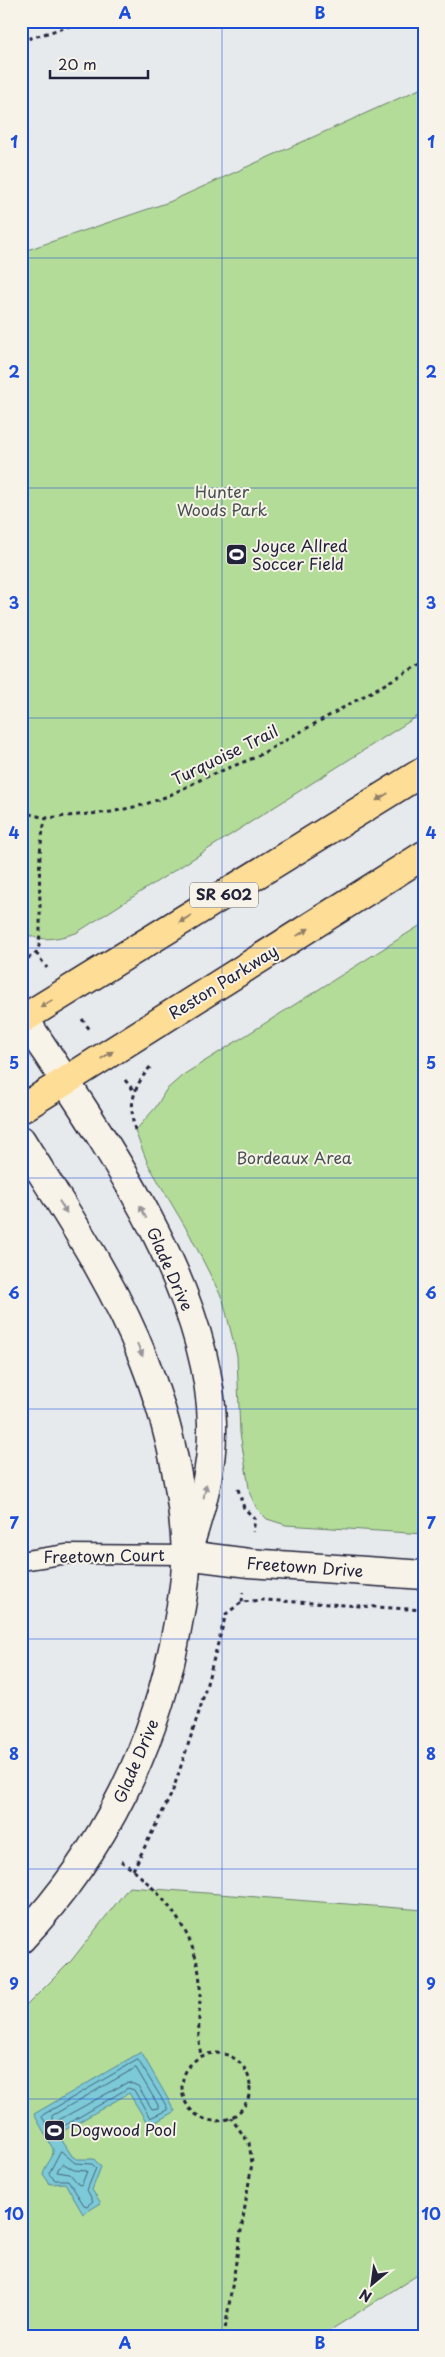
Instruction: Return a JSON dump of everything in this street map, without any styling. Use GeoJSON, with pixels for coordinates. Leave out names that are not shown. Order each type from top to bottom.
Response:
{"type":"FeatureCollection","features":[{"type":"Feature","properties":{"kind":"main road","name":"SR 602"},"geometry":{"type":"LineString","coordinates":[[22,1017],[64,994],[424,771]]}},
{"type":"Feature","properties":{"kind":"main road","name":"Reston Parkway"},"geometry":{"type":"LineString","coordinates":[[21,1109],[424,855]]}},
{"type":"Feature","properties":{"kind":"street","name":"Glade Drive"},"geometry":{"type":"LineString","coordinates":[[21,1939],[63,1890],[96,1843],[137,1764],[157,1712],[175,1642],[186,1555],[204,1496],[210,1456],[212,1424],[203,1359],[192,1317],[158,1240],[117,1166],[66,1082],[22,1017]]}},
{"type":"Feature","properties":{"kind":"street","name":"Glade Drive"},"geometry":{"type":"LineString","coordinates":[[21,1140],[92,1255],[129,1324],[143,1358],[164,1417],[173,1455],[186,1555]]}},
{"type":"Feature","properties":{"kind":"street","name":"Freetown Drive"},"geometry":{"type":"LineString","coordinates":[[186,1555],[249,1563],[424,1575]]}},
{"type":"Feature","properties":{"kind":"lane","name":"Freetown Court"},"geometry":{"type":"LineString","coordinates":[[21,1561],[67,1554],[186,1555]]}},
{"type":"Feature","properties":{"kind":"path"},"geometry":{"type":"LineString","coordinates":[[21,41],[86,21]]}},
{"type":"Feature","properties":{"kind":"path","name":"Turquoise Trail"},"geometry":{"type":"LineString","coordinates":[[21,812],[46,818],[111,812],[143,805],[168,796],[204,778],[256,757],[424,662]]}},
{"type":"Feature","properties":{"kind":"path"},"geometry":{"type":"LineString","coordinates":[[21,963],[36,953],[40,937],[38,898],[41,834],[46,818]]}},
{"type":"Feature","properties":{"kind":"path"},"geometry":{"type":"LineString","coordinates":[[36,953],[134,1091],[131,1117]]}},
{"type":"Feature","properties":{"kind":"path"},"geometry":{"type":"LineString","coordinates":[[133,1870],[172,1793],[200,1708],[226,1614],[242,1602],[263,1600],[424,1610]]}},
{"type":"Feature","properties":{"kind":"path"},"geometry":{"type":"LineString","coordinates":[[96,1843],[149,1883],[174,1912],[196,1956],[200,1982],[198,2031],[201,2056]]}},
{"type":"Feature","properties":{"kind":"path"},"geometry":{"type":"LineString","coordinates":[[217,2052],[225,2054],[234,2057],[246,2070],[251,2088],[249,2098],[245,2106],[230,2118],[214,2121],[204,2119],[190,2110],[185,2101],[182,2091],[183,2075],[187,2068],[201,2056],[217,2052]]}},
{"type":"Feature","properties":{"kind":"path"},"geometry":{"type":"LineString","coordinates":[[224,2336],[252,2163],[249,2143],[230,2118]]}},
{"type":"Feature","properties":{"kind":"green space","name":"Hunter Woods Park"},"geometry":{"type":"Polygon","coordinates":[[[424,87],[424,712],[76,933],[48,939],[28,935],[21,931],[21,252],[169,202],[424,87]]]}},
{"type":"Feature","properties":{"kind":"green space","name":"Bordeaux Area"},"geometry":{"type":"Polygon","coordinates":[[[424,923],[424,1534],[286,1525],[267,1519],[257,1509],[250,1494],[240,1433],[237,1356],[223,1300],[190,1235],[148,1164],[135,1131],[156,1107],[166,1090],[183,1075],[424,923]]]}},
{"type":"Feature","properties":{"kind":"green space"},"geometry":{"type":"Polygon","coordinates":[[[129,1887],[424,1910],[424,2271],[321,2336],[21,2336],[21,2011],[71,1961],[129,1887]]]}},
{"type":"Feature","properties":{"kind":"water","name":"Dogwood Pool"},"geometry":{"type":"Polygon","coordinates":[[[141,2052],[175,2111],[149,2126],[129,2093],[58,2134],[72,2156],[77,2159],[94,2159],[101,2167],[92,2190],[101,2203],[83,2214],[65,2183],[50,2184],[43,2174],[52,2156],[53,2149],[34,2114],[141,2052]]]}},
{"type":"Feature","properties":{"kind":"place","name":"Joyce Allred Soccer Field"},"geometry":{"type":"Point","coordinates":[236,555]}},
{"type":"Feature","properties":{"kind":"place","name":"Dogwood Pool"},"geometry":{"type":"Point","coordinates":[54,2130]}}]}
